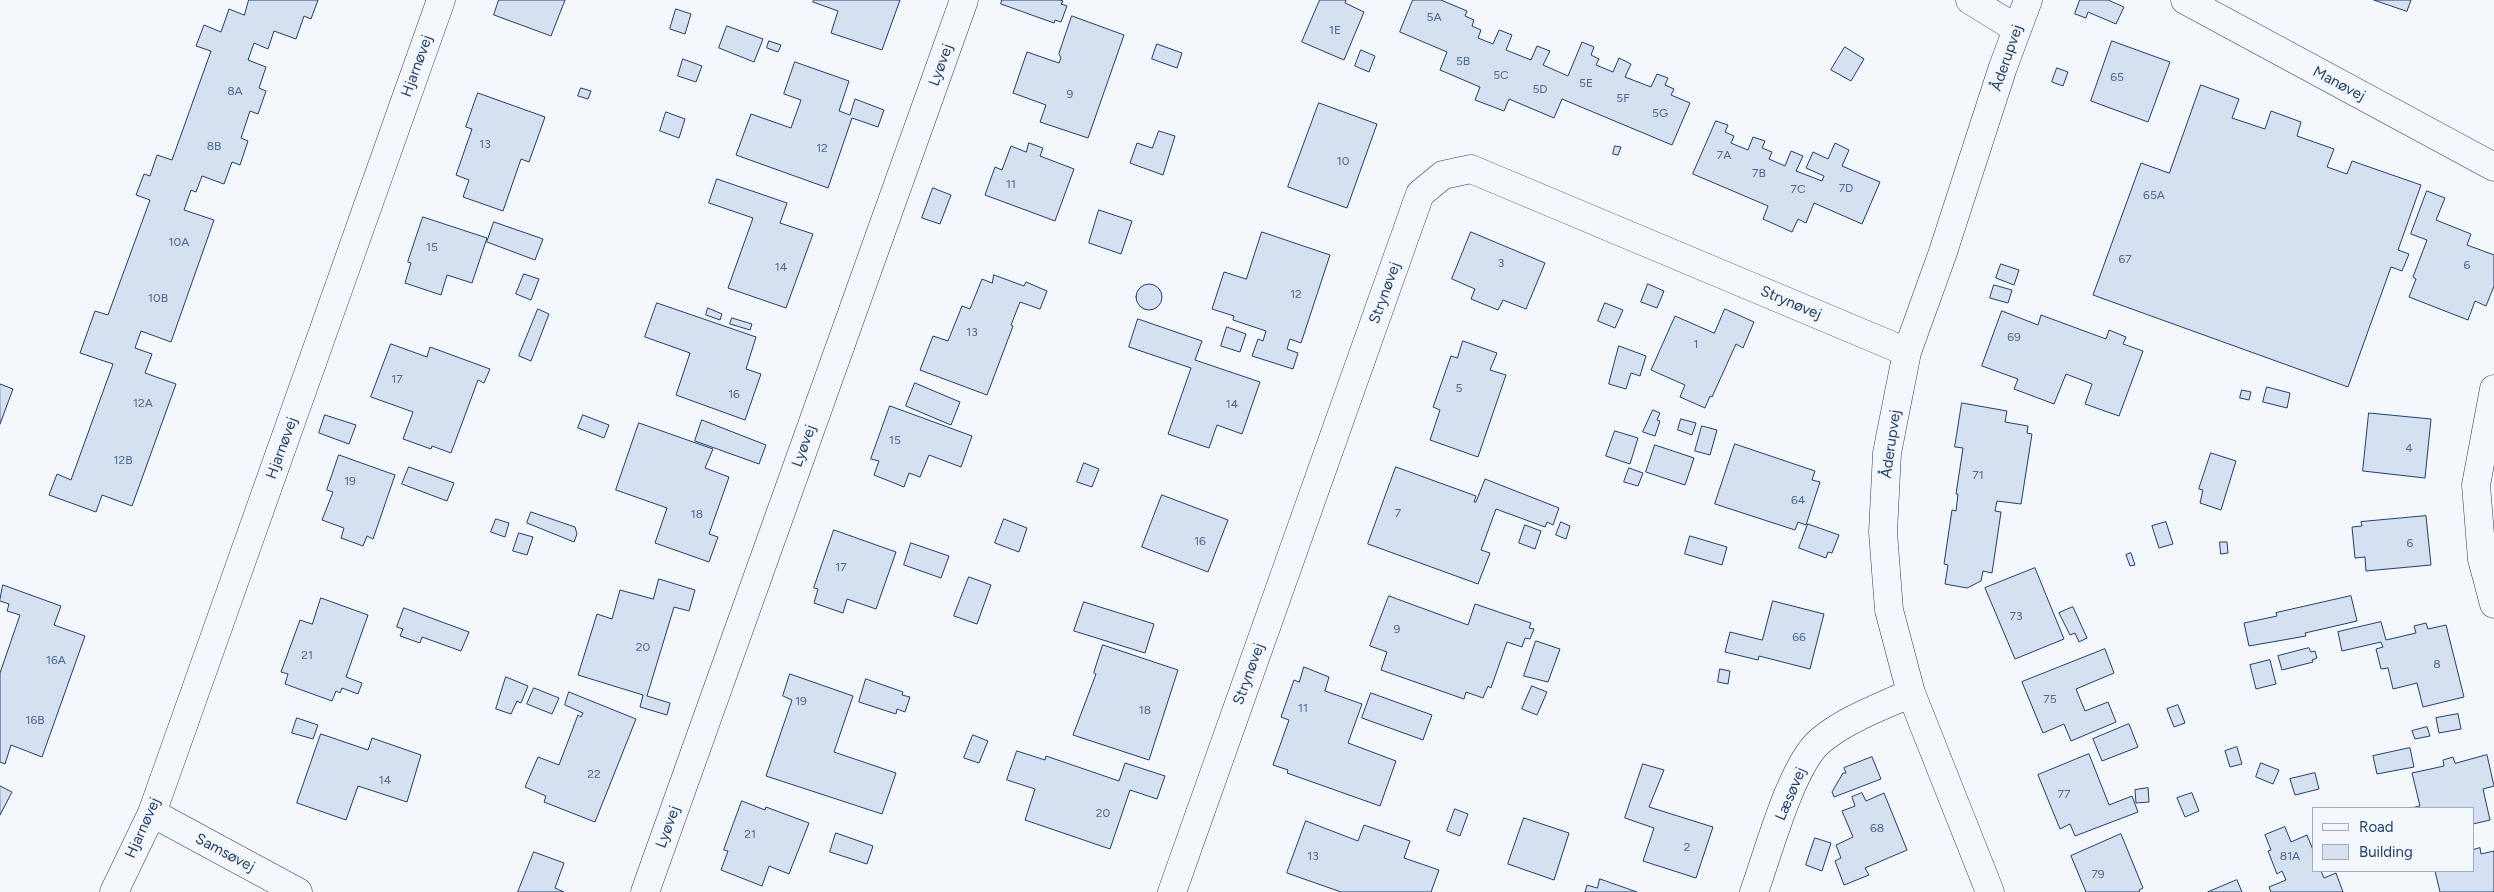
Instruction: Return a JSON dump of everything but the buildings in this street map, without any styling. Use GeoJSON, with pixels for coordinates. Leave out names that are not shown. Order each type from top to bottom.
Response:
{"type":"FeatureCollection","features":[{"type":"Feature","properties":{"kind":"street","name":"Hjarnøvej"},"geometry":{"type":"LineString","coordinates":[[114,892],[152,813],[441,0]]}},
{"type":"Feature","properties":{"kind":"street","name":"Lyøvej"},"geometry":{"type":"LineString","coordinates":[[644,892],[964,0]]}},
{"type":"Feature","properties":{"kind":"street"},"geometry":{"type":"LineString","coordinates":[[1970,0],[2017,29]]}},
{"type":"Feature","properties":{"kind":"street","name":"Åderupvej"},"geometry":{"type":"LineString","coordinates":[[1990,892],[1911,693],[1889,610],[1882,532],[1887,453],[1907,352],[1942,255],[2028,0]]}},
{"type":"Feature","properties":{"kind":"street","name":"Manøvej"},"geometry":{"type":"LineString","coordinates":[[2185,0],[2494,167]]}},
{"type":"Feature","properties":{"kind":"street","name":"Strynøvej"},"geometry":{"type":"LineString","coordinates":[[1172,892],[1420,194],[1443,175],[1471,169],[1907,352]]}},
{"type":"Feature","properties":{"kind":"street"},"geometry":{"type":"LineString","coordinates":[[2494,389],[2476,485],[2482,558],[2494,604]]}},
{"type":"Feature","properties":{"kind":"street","name":"Læsøvej"},"geometry":{"type":"LineString","coordinates":[[1754,892],[1796,773],[1819,742],[1850,721],[1911,693]]}},
{"type":"Feature","properties":{"kind":"street","name":"Samsøvej"},"geometry":{"type":"LineString","coordinates":[[152,813],[298,892]]}}]}
